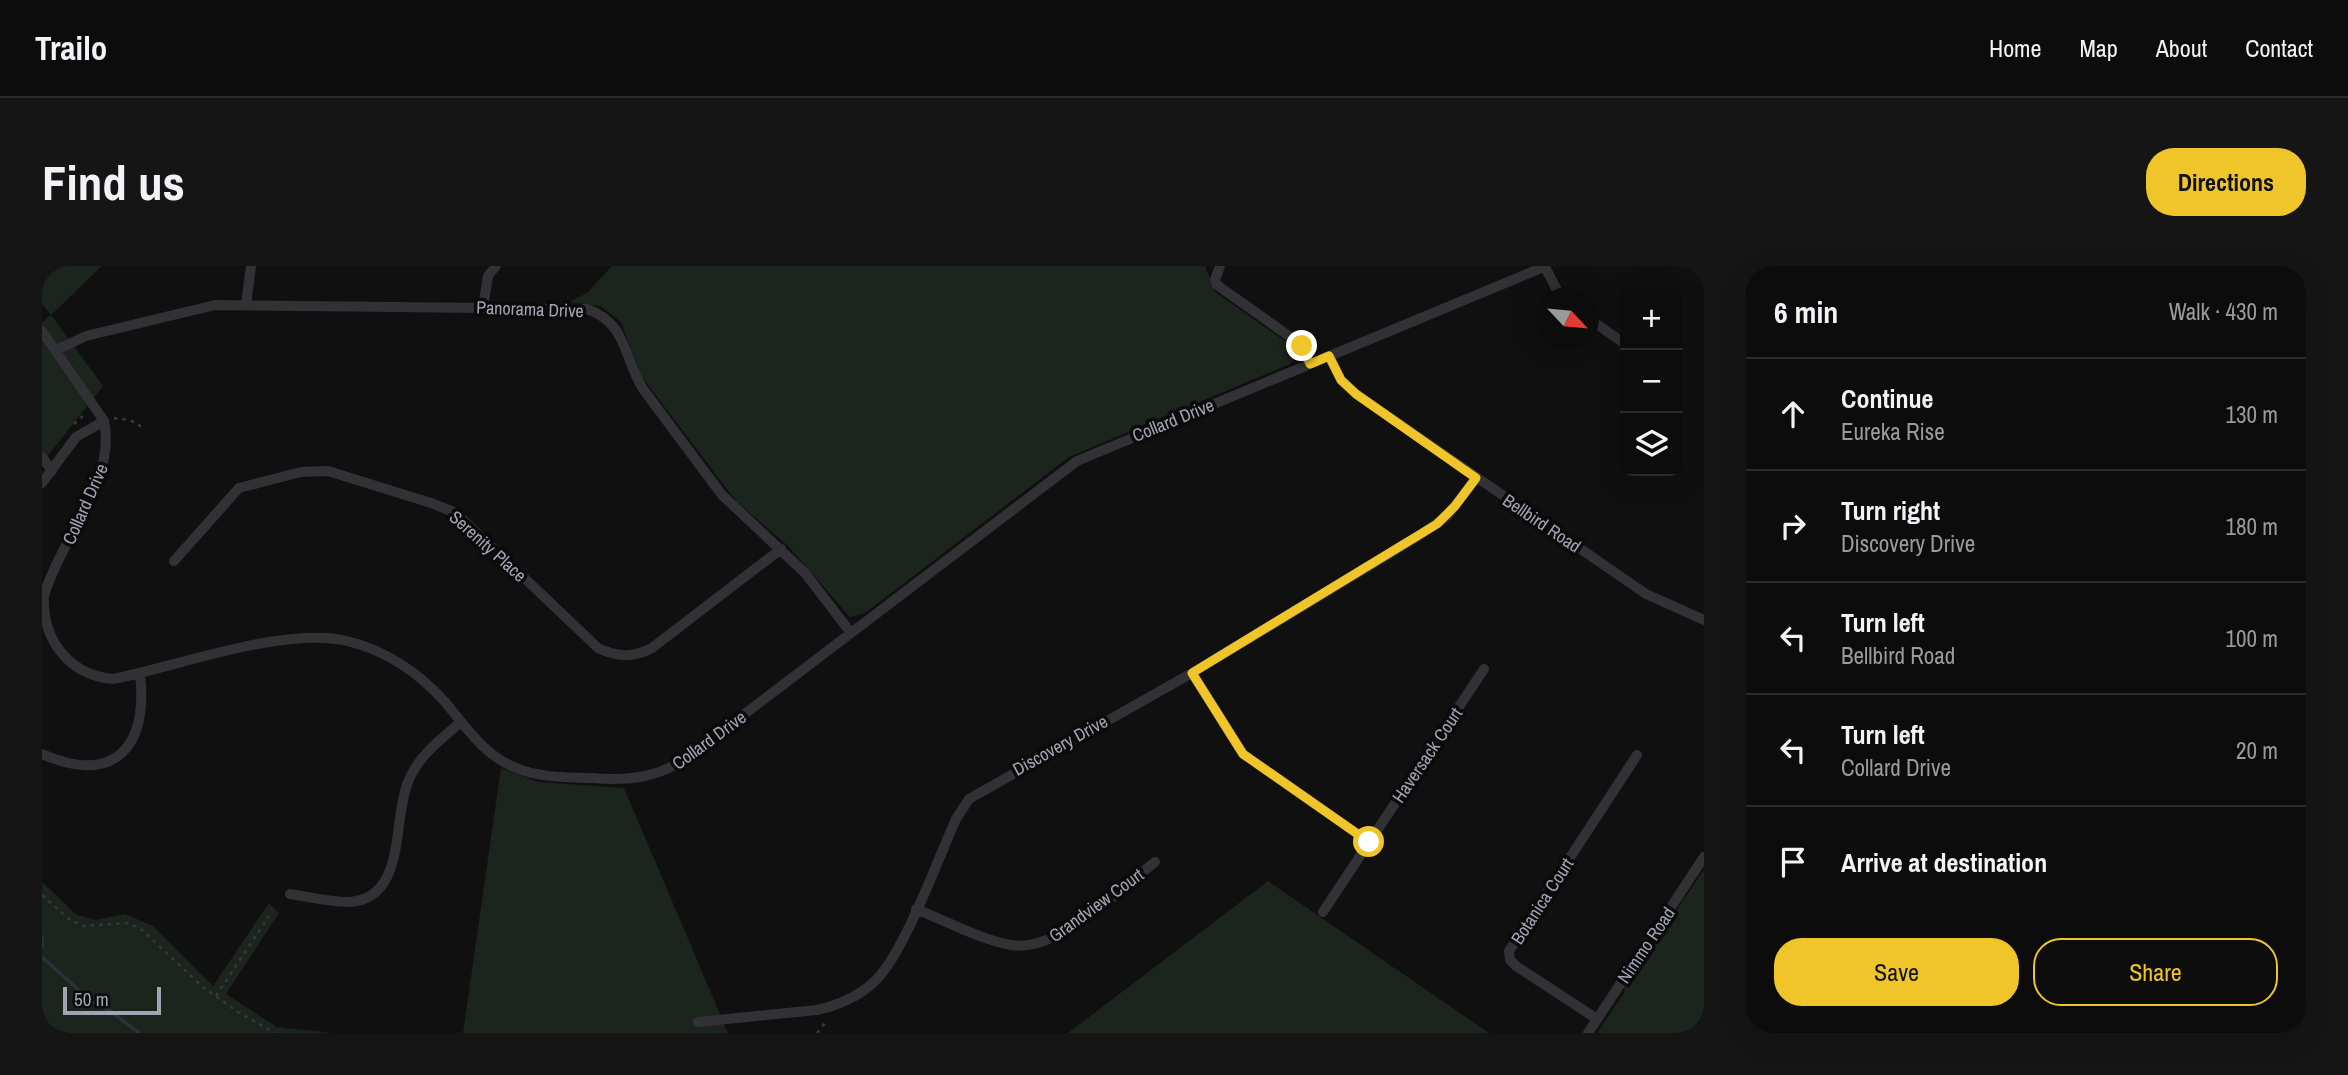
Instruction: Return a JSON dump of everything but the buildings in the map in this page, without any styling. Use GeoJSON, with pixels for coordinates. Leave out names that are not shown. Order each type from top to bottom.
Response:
{"type":"FeatureCollection","features":[{"type":"Feature","properties":{"kind":"street"},"geometry":{"type":"LineString","coordinates":[[246,305],[251,266]]}},
{"type":"Feature","properties":{"kind":"street"},"geometry":{"type":"LineString","coordinates":[[483,307],[488,276],[496,266]]}},
{"type":"Feature","properties":{"kind":"street"},"geometry":{"type":"LineString","coordinates":[[1220,266],[1215,280],[1221,288],[1296,341],[1310,364]]}},
{"type":"Feature","properties":{"kind":"street"},"geometry":{"type":"LineString","coordinates":[[1546,266],[1556,287]]}},
{"type":"Feature","properties":{"kind":"street","name":"Collard Drive"},"geometry":{"type":"LineString","coordinates":[[104,421],[108,435],[105,461],[48,583],[43,608],[52,640],[69,663],[98,677],[113,679],[279,640],[324,637],[348,641],[391,658],[427,684],[500,760],[530,773],[615,780],[642,778],[664,772],[688,757],[1077,461],[1546,266]]}},
{"type":"Feature","properties":{"kind":"street","name":"Panorama Drive"},"geometry":{"type":"LineString","coordinates":[[56,350],[86,336],[197,307],[576,307],[599,313],[618,329],[633,373],[653,405],[733,507],[805,573],[851,633]]}},
{"type":"Feature","properties":{"kind":"street"},"geometry":{"type":"LineString","coordinates":[[1599,326],[1620,340]]}},
{"type":"Feature","properties":{"kind":"street"},"geometry":{"type":"LineString","coordinates":[[42,331],[104,421],[76,437],[42,483]]}},
{"type":"Feature","properties":{"kind":"street","name":"Bellbird Road"},"geometry":{"type":"LineString","coordinates":[[1329,356],[1341,380],[1356,394],[1646,594],[1704,620]]}},
{"type":"Feature","properties":{"kind":"street"},"geometry":{"type":"LineString","coordinates":[[42,457],[52,471]]}},
{"type":"Feature","properties":{"kind":"street","name":"Serenity Place"},"geometry":{"type":"LineString","coordinates":[[174,561],[239,488],[301,472],[328,471],[456,513],[598,648],[624,656],[639,654],[652,648],[781,549]]}},
{"type":"Feature","properties":{"kind":"street","name":"Discovery Drive"},"geometry":{"type":"LineString","coordinates":[[698,1022],[790,1014],[835,1006],[851,999],[885,970],[956,819],[969,799],[1192,673],[1437,524],[1476,478]]}},
{"type":"Feature","properties":{"kind":"street","name":"Haversack Court"},"geometry":{"type":"LineString","coordinates":[[1323,912],[1484,669]]}},
{"type":"Feature","properties":{"kind":"street"},"geometry":{"type":"LineString","coordinates":[[1192,673],[1243,754],[1369,842]]}},
{"type":"Feature","properties":{"kind":"street"},"geometry":{"type":"LineString","coordinates":[[42,754],[81,766],[99,765],[126,748],[141,721],[140,674]]}},
{"type":"Feature","properties":{"kind":"street"},"geometry":{"type":"LineString","coordinates":[[290,894],[346,902],[370,896],[381,887],[394,859],[401,805],[408,782],[422,757],[461,722]]}},
{"type":"Feature","properties":{"kind":"street","name":"Botanica Court"},"geometry":{"type":"LineString","coordinates":[[1597,1019],[1516,966],[1510,960],[1509,951],[1637,755]]}},
{"type":"Feature","properties":{"kind":"street","name":"Nimmo Road"},"geometry":{"type":"LineString","coordinates":[[1588,1033],[1704,857]]}},
{"type":"Feature","properties":{"kind":"street","name":"Grandview Court"},"geometry":{"type":"LineString","coordinates":[[916,909],[998,942],[1037,945],[1060,935],[1155,862]]}},
{"type":"Feature","properties":{"kind":"path"},"geometry":{"type":"LineString","coordinates":[[104,421],[121,418],[144,428]]}},
{"type":"Feature","properties":{"kind":"path"},"geometry":{"type":"LineString","coordinates":[[42,895],[70,920],[84,926],[128,923],[141,929],[216,996],[275,1033]]}},
{"type":"Feature","properties":{"kind":"path"},"geometry":{"type":"LineString","coordinates":[[216,996],[269,916]]}},
{"type":"Feature","properties":{"kind":"path"},"geometry":{"type":"LineString","coordinates":[[817,1033],[825,1023]]}},
{"type":"Feature","properties":{"kind":"shaded area"},"geometry":{"type":"Polygon","coordinates":[[[42,266],[102,266],[51,315],[42,304],[42,266]]]}},
{"type":"Feature","properties":{"kind":"shaded area"},"geometry":{"type":"Polygon","coordinates":[[[612,266],[1205,266],[1215,292],[1292,346],[1296,357],[1290,364],[1069,457],[865,613],[850,617],[788,546],[736,501],[642,377],[621,322],[600,306],[569,302],[587,293],[612,266]]]}},
{"type":"Feature","properties":{"kind":"shaded area"},"geometry":{"type":"Polygon","coordinates":[[[51,315],[103,386],[42,463],[42,322],[51,315]]]}},
{"type":"Feature","properties":{"kind":"shaded area"},"geometry":{"type":"Polygon","coordinates":[[[501,768],[538,782],[624,788],[728,1033],[463,1033],[501,768]]]}},
{"type":"Feature","properties":{"kind":"shaded area"},"geometry":{"type":"Polygon","coordinates":[[[1704,870],[1704,1033],[1597,1033],[1624,993],[1625,984],[1704,870]]]}},
{"type":"Feature","properties":{"kind":"shaded area"},"geometry":{"type":"Polygon","coordinates":[[[1268,881],[1489,1033],[1068,1033],[1268,881]]]}},
{"type":"Feature","properties":{"kind":"shaded area"},"geometry":{"type":"Polygon","coordinates":[[[42,882],[77,915],[96,920],[125,914],[153,926],[213,986],[269,903],[279,913],[226,994],[277,1027],[332,1033],[42,1033],[42,882]]]}},
{"type":"Feature","properties":{"kind":"waterway"},"geometry":{"type":"LineString","coordinates":[[42,937],[42,947]]}},
{"type":"Feature","properties":{"kind":"waterway"},"geometry":{"type":"LineString","coordinates":[[42,957],[92,1002],[109,1010],[139,1033]]}},
{"type":"Feature","properties":{"kind":"route"},"geometry":{"type":"LineString","coordinates":[[1302,346],[1310,364],[1329,356],[1336,372],[1348,388],[1476,478],[1447,516],[1437,524],[1192,673],[1243,754],[1369,842]]}}]}
